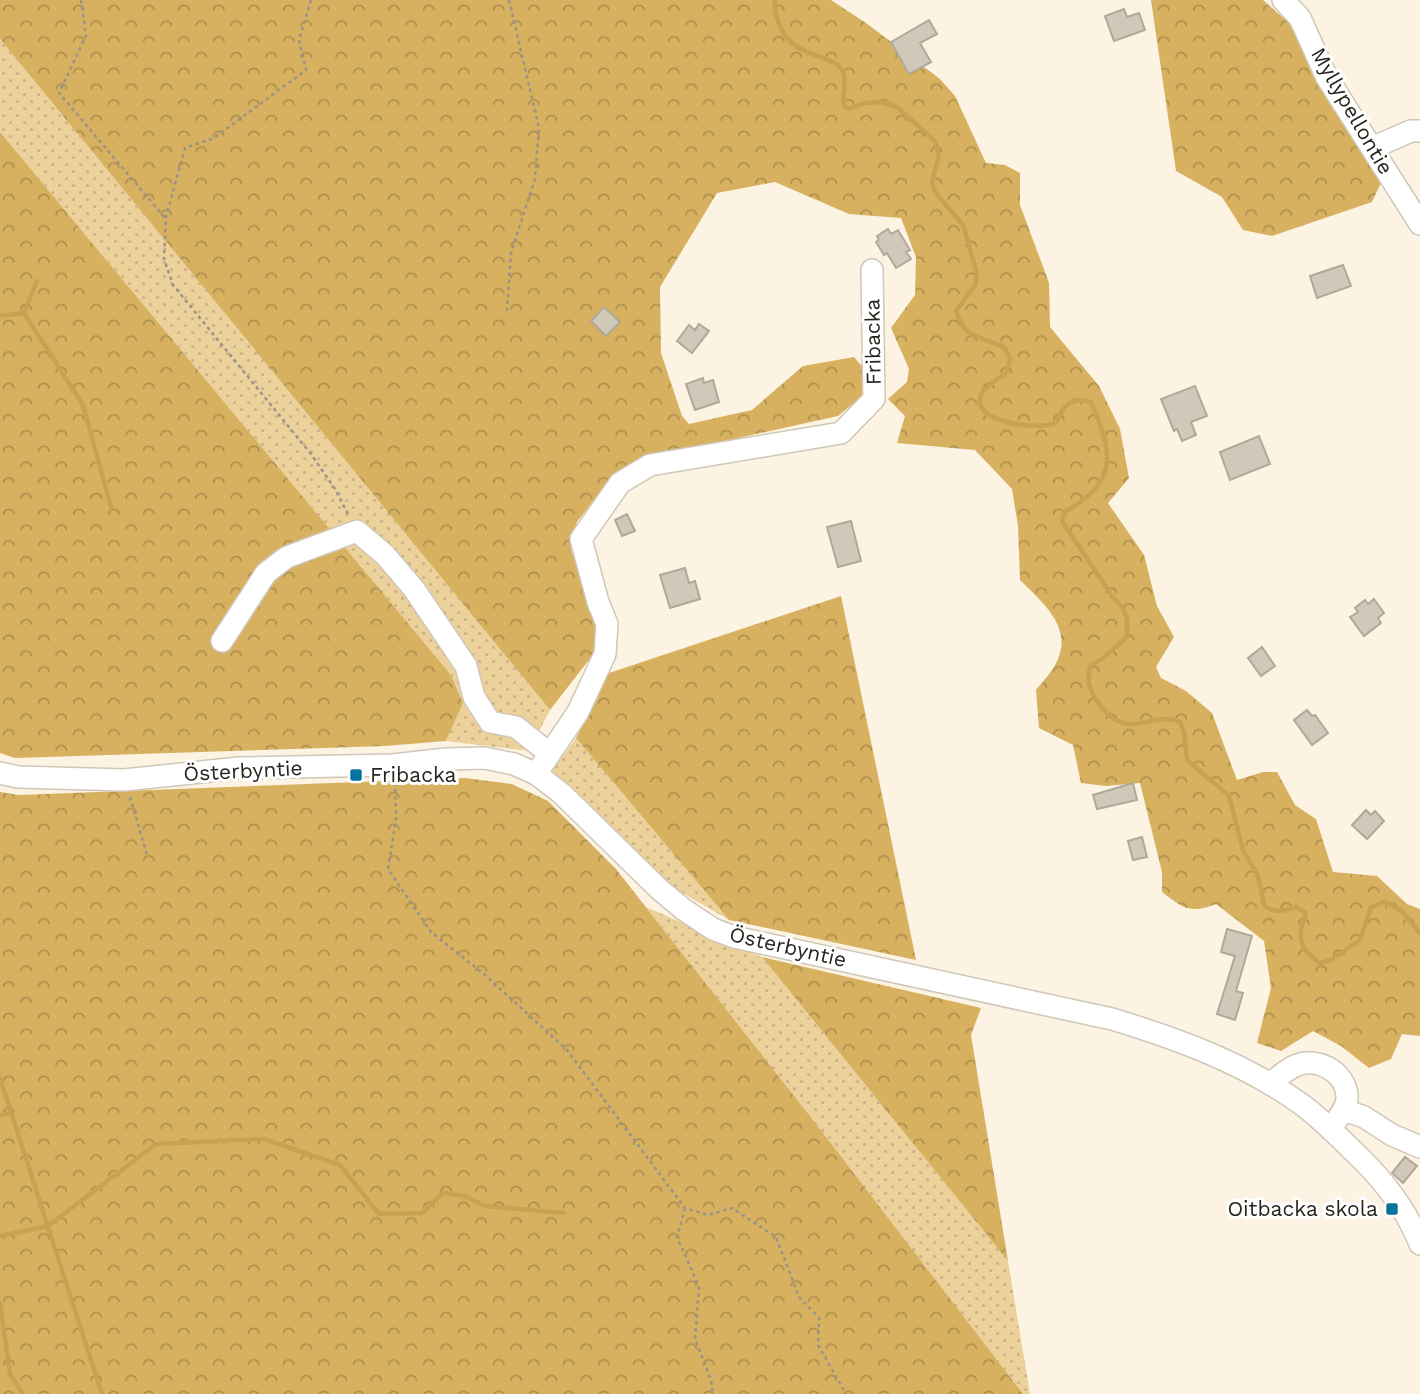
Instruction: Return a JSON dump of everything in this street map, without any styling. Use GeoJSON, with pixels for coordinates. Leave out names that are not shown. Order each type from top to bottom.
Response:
{"type":"FeatureCollection","features":[{"type":"Feature","properties":{"kind":"street","name":"Myllypellontie"},"geometry":{"type":"LineString","coordinates":[[1292,4],[1326,76],[1420,224]]}},
{"type":"Feature","properties":{"kind":"street"},"geometry":{"type":"LineString","coordinates":[[1372,148],[1411,131],[1420,131]]}},
{"type":"Feature","properties":{"kind":"street","name":"Fribacka"},"geometry":{"type":"LineString","coordinates":[[536,774],[578,712],[605,653],[607,624],[598,602],[581,539],[620,483],[650,465],[841,433],[874,399],[872,270]]}},
{"type":"Feature","properties":{"kind":"street"},"geometry":{"type":"LineString","coordinates":[[222,641],[266,573],[287,556],[357,531],[385,555],[414,589],[466,666],[474,697],[490,722],[516,727],[550,754]]}},
{"type":"Feature","properties":{"kind":"street","name":"Österbyntie"},"geometry":{"type":"LineString","coordinates":[[0,773],[19,777],[124,780],[239,768],[393,765],[446,759],[485,758],[514,764],[536,774],[561,793],[659,889],[713,929],[734,937],[1112,1019],[1166,1035],[1218,1057],[1270,1084],[1302,1105],[1413,1206],[1420,1244]]}},
{"type":"Feature","properties":{"kind":"street"},"geometry":{"type":"LineString","coordinates":[[1270,1084],[1298,1065],[1325,1065],[1343,1083],[1347,1096],[1344,1110],[1330,1129]]}},
{"type":"Feature","properties":{"kind":"street"},"geometry":{"type":"LineString","coordinates":[[1344,1110],[1364,1117],[1392,1135],[1420,1147]]}},
{"type":"Feature","properties":{"kind":"path"},"geometry":{"type":"LineString","coordinates":[[81,0],[86,36],[59,93],[166,219]]}},
{"type":"Feature","properties":{"kind":"path"},"geometry":{"type":"LineString","coordinates":[[311,0],[299,40],[306,71],[214,138],[185,148],[166,219],[164,259],[173,285],[311,454],[335,489],[357,531]]}},
{"type":"Feature","properties":{"kind":"path"},"geometry":{"type":"LineString","coordinates":[[507,311],[511,253],[535,180],[539,128],[509,0]]}},
{"type":"Feature","properties":{"kind":"path"},"geometry":{"type":"LineString","coordinates":[[393,765],[396,818],[388,869],[431,932],[494,983],[567,1051],[685,1208],[708,1215],[732,1208],[776,1237],[799,1297],[819,1318],[818,1345],[846,1394]]}},
{"type":"Feature","properties":{"kind":"path"},"geometry":{"type":"LineString","coordinates":[[124,780],[147,855]]}},
{"type":"Feature","properties":{"kind":"path"},"geometry":{"type":"LineString","coordinates":[[685,1208],[677,1237],[699,1287],[695,1339],[711,1380],[713,1394]]}},
{"type":"Feature","properties":{"kind":"shaded area"},"geometry":{"type":"Polygon","coordinates":[[[0,39],[550,710],[529,751],[446,741],[463,703],[451,675],[0,132],[0,39]]]}},
{"type":"Feature","properties":{"kind":"shaded area"},"geometry":{"type":"Polygon","coordinates":[[[576,738],[729,920],[667,884],[588,803],[552,771],[576,738]]]}},
{"type":"Feature","properties":{"kind":"shaded area"},"geometry":{"type":"Polygon","coordinates":[[[646,907],[762,957],[1008,1261],[1030,1394],[1023,1394],[646,907]]]}},
{"type":"Feature","properties":{"kind":"green space"},"geometry":{"type":"Polygon","coordinates":[[[0,0],[831,0],[866,23],[940,79],[955,96],[986,163],[1005,165],[1020,173],[1020,205],[1049,283],[1050,327],[1099,386],[1120,429],[1129,478],[1108,503],[1144,555],[1157,606],[1174,637],[1156,667],[1161,678],[1186,691],[1212,713],[1237,780],[1263,772],[1277,772],[1295,805],[1316,819],[1333,872],[1377,876],[1407,904],[1420,909],[1420,1036],[1402,1034],[1391,1059],[1369,1068],[1341,1046],[1313,1031],[1281,1051],[1257,1043],[1271,988],[1264,941],[1216,904],[1200,909],[1188,908],[1162,892],[1162,872],[1140,783],[1106,786],[1081,783],[1073,745],[1039,728],[1036,690],[1056,663],[1061,636],[1052,615],[1020,580],[1018,526],[1012,489],[975,450],[897,443],[905,416],[888,399],[907,382],[909,369],[891,328],[915,295],[916,257],[901,218],[849,214],[775,182],[717,193],[660,287],[661,353],[682,416],[689,424],[752,410],[803,366],[854,357],[865,370],[865,394],[838,416],[642,459],[608,482],[577,522],[571,549],[596,621],[595,652],[550,710],[0,39],[0,0]]]}},
{"type":"Feature","properties":{"kind":"green space"},"geometry":{"type":"Polygon","coordinates":[[[1151,0],[1263,0],[1288,22],[1381,183],[1372,202],[1272,236],[1243,230],[1222,197],[1176,171],[1151,0]]]}},
{"type":"Feature","properties":{"kind":"green space"},"geometry":{"type":"Polygon","coordinates":[[[0,132],[451,675],[463,703],[446,741],[385,746],[15,758],[0,753],[0,132]]]}},
{"type":"Feature","properties":{"kind":"green space"},"geometry":{"type":"Polygon","coordinates":[[[841,596],[916,960],[729,920],[576,738],[609,673],[841,596]]]}},
{"type":"Feature","properties":{"kind":"green space"},"geometry":{"type":"Polygon","coordinates":[[[465,778],[512,784],[548,801],[616,869],[1023,1394],[0,1394],[0,792],[19,795],[465,778]]]}},
{"type":"Feature","properties":{"kind":"green space"},"geometry":{"type":"Polygon","coordinates":[[[762,957],[981,1008],[971,1035],[1008,1261],[762,957]]]}},
{"type":"Feature","properties":{"kind":"building"},"geometry":{"type":"Polygon","coordinates":[[[1124,9],[1127,17],[1139,13],[1145,30],[1114,41],[1105,16],[1124,9]]]}},
{"type":"Feature","properties":{"kind":"building"},"geometry":{"type":"Polygon","coordinates":[[[929,20],[937,34],[920,43],[931,62],[909,74],[891,42],[929,20]]]}},
{"type":"Feature","properties":{"kind":"building"},"geometry":{"type":"Polygon","coordinates":[[[888,229],[891,234],[898,230],[910,250],[906,252],[911,259],[896,268],[876,242],[879,240],[877,236],[888,229]]]}},
{"type":"Feature","properties":{"kind":"building"},"geometry":{"type":"Polygon","coordinates":[[[1343,265],[1351,286],[1317,298],[1310,276],[1343,265]]]}},
{"type":"Feature","properties":{"kind":"building"},"geometry":{"type":"Polygon","coordinates":[[[604,307],[620,322],[606,336],[591,321],[604,307]]]}},
{"type":"Feature","properties":{"kind":"building"},"geometry":{"type":"Polygon","coordinates":[[[699,324],[709,331],[692,353],[677,341],[689,325],[695,330],[699,324]]]}},
{"type":"Feature","properties":{"kind":"building"},"geometry":{"type":"Polygon","coordinates":[[[703,378],[704,383],[713,380],[719,402],[695,410],[686,384],[703,378]]]}},
{"type":"Feature","properties":{"kind":"building"},"geometry":{"type":"Polygon","coordinates":[[[1195,386],[1207,416],[1191,422],[1196,435],[1182,441],[1177,429],[1174,431],[1161,399],[1195,386]]]}},
{"type":"Feature","properties":{"kind":"building"},"geometry":{"type":"Polygon","coordinates":[[[1259,436],[1270,464],[1230,480],[1220,452],[1259,436]]]}},
{"type":"Feature","properties":{"kind":"building"},"geometry":{"type":"Polygon","coordinates":[[[627,514],[635,531],[622,536],[615,520],[627,514]]]}},
{"type":"Feature","properties":{"kind":"building"},"geometry":{"type":"Polygon","coordinates":[[[851,521],[861,561],[838,567],[827,527],[851,521]]]}},
{"type":"Feature","properties":{"kind":"building"},"geometry":{"type":"Polygon","coordinates":[[[685,568],[689,583],[695,581],[700,599],[670,608],[660,575],[685,568]]]}},
{"type":"Feature","properties":{"kind":"building"},"geometry":{"type":"Polygon","coordinates":[[[1374,599],[1384,613],[1378,618],[1381,623],[1364,636],[1350,617],[1358,612],[1355,608],[1365,600],[1368,604],[1374,599]]]}},
{"type":"Feature","properties":{"kind":"building"},"geometry":{"type":"Polygon","coordinates":[[[1262,647],[1275,666],[1261,676],[1248,658],[1262,647]]]}},
{"type":"Feature","properties":{"kind":"building"},"geometry":{"type":"Polygon","coordinates":[[[1307,710],[1312,716],[1315,715],[1328,733],[1312,745],[1294,720],[1307,710]]]}},
{"type":"Feature","properties":{"kind":"building"},"geometry":{"type":"Polygon","coordinates":[[[1133,783],[1137,800],[1097,809],[1093,795],[1133,783]]]}},
{"type":"Feature","properties":{"kind":"building"},"geometry":{"type":"Polygon","coordinates":[[[1366,810],[1371,815],[1375,811],[1384,821],[1367,839],[1352,825],[1366,810]]]}},
{"type":"Feature","properties":{"kind":"building"},"geometry":{"type":"Polygon","coordinates":[[[1142,837],[1147,857],[1133,860],[1128,841],[1142,837]]]}},
{"type":"Feature","properties":{"kind":"building"},"geometry":{"type":"Polygon","coordinates":[[[1227,929],[1252,936],[1236,991],[1243,993],[1235,1020],[1217,1014],[1235,956],[1221,952],[1227,929]]]}},
{"type":"Feature","properties":{"kind":"building"},"geometry":{"type":"Polygon","coordinates":[[[1405,1157],[1417,1166],[1403,1183],[1392,1173],[1405,1157]]]}},
{"type":"Feature","properties":{"kind":"waterway"},"geometry":{"type":"LineString","coordinates":[[775,0],[778,21],[792,43],[832,62],[843,72],[843,105],[849,109],[865,103],[881,102],[897,107],[935,141],[939,155],[932,182],[935,192],[963,225],[977,274],[975,285],[956,311],[959,320],[975,336],[1005,348],[1010,358],[1007,372],[982,393],[980,403],[985,412],[995,418],[1022,425],[1048,425],[1056,423],[1069,404],[1078,401],[1091,402],[1107,451],[1103,477],[1095,489],[1065,512],[1062,521],[1112,596],[1123,608],[1127,619],[1127,637],[1091,665],[1089,684],[1097,701],[1108,714],[1129,724],[1169,719],[1180,722],[1184,732],[1187,760],[1229,796],[1243,850],[1258,876],[1264,905],[1275,911],[1296,907],[1305,912],[1301,940],[1308,953],[1320,963],[1331,960],[1360,940],[1371,907],[1384,902],[1401,911],[1420,933]]}},
{"type":"Feature","properties":{"kind":"waterway"},"geometry":{"type":"LineString","coordinates":[[24,313],[37,281]]}},
{"type":"Feature","properties":{"kind":"waterway"},"geometry":{"type":"LineString","coordinates":[[0,316],[24,313],[83,405],[111,507]]}},
{"type":"Feature","properties":{"kind":"waterway"},"geometry":{"type":"LineString","coordinates":[[0,1078],[102,1394]]}},
{"type":"Feature","properties":{"kind":"waterway"},"geometry":{"type":"LineString","coordinates":[[0,1116],[11,1112]]}},
{"type":"Feature","properties":{"kind":"waterway"},"geometry":{"type":"LineString","coordinates":[[0,1236],[48,1226],[156,1144],[264,1139],[340,1165],[379,1214],[422,1213],[443,1193],[465,1196],[485,1206],[564,1213]]}},
{"type":"Feature","properties":{"kind":"waterway"},"geometry":{"type":"LineString","coordinates":[[0,1303],[10,1374],[23,1394]]}},
{"type":"Feature","properties":{"kind":"place","name":"Fribacka"},"geometry":{"type":"Point","coordinates":[356,775]}},
{"type":"Feature","properties":{"kind":"place","name":"Oitbacka skola"},"geometry":{"type":"Point","coordinates":[1392,1209]}}]}
